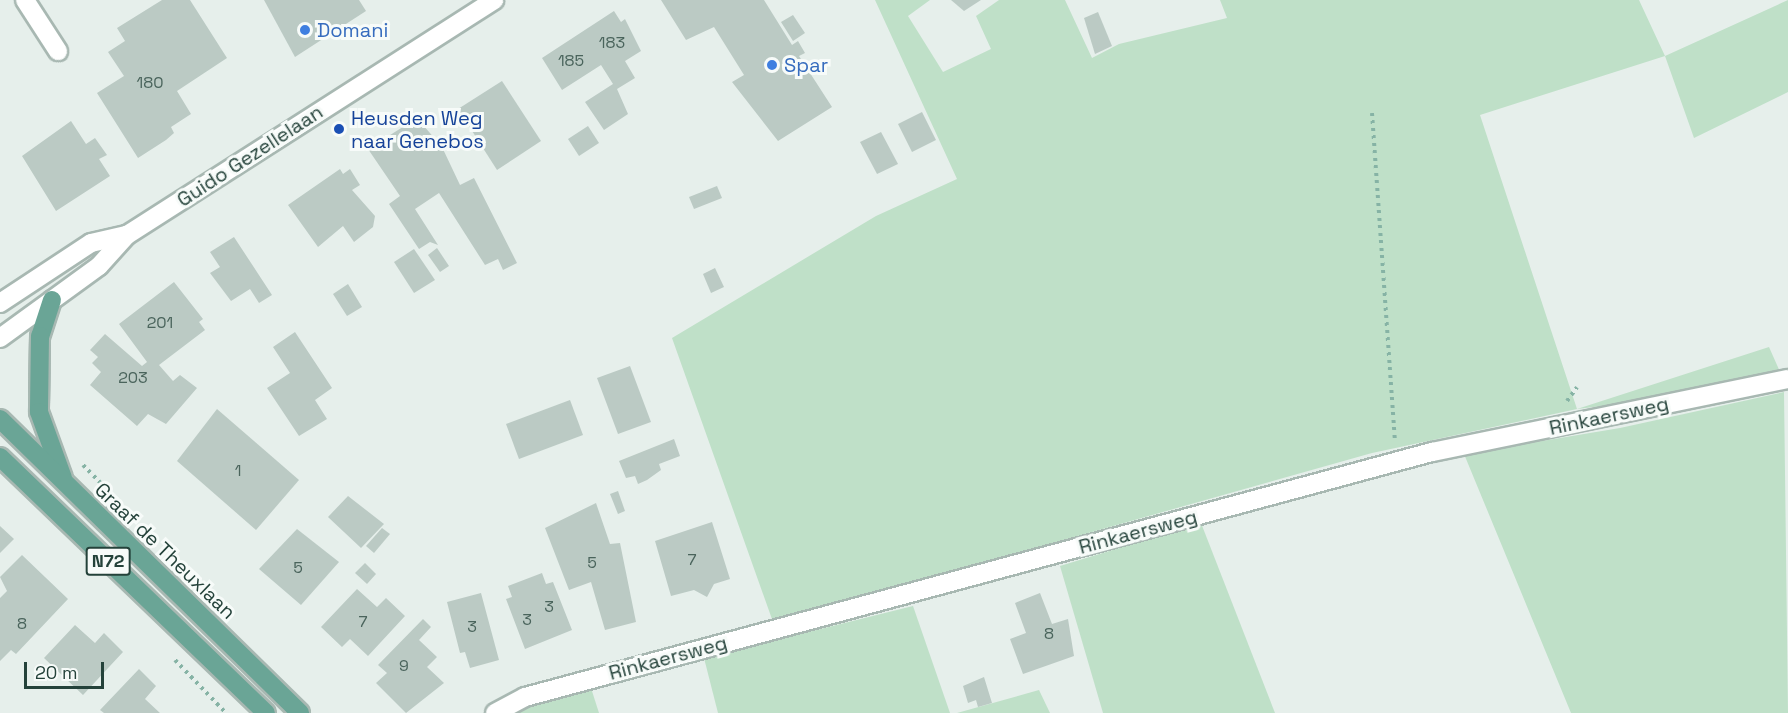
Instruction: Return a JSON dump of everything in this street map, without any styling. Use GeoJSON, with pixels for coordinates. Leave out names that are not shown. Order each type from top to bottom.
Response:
{"type":"FeatureCollection","features":[{"type":"Feature","properties":{"kind":"main road"},"geometry":{"type":"LineString","coordinates":[[52,300],[40,336],[39,412],[66,486]]}},
{"type":"Feature","properties":{"kind":"main road","name":"Graaf de Theuxlaan"},"geometry":{"type":"LineString","coordinates":[[0,420],[300,713]]}},
{"type":"Feature","properties":{"kind":"main road","name":"N72"},"geometry":{"type":"LineString","coordinates":[[0,457],[266,713]]}},
{"type":"Feature","properties":{"kind":"street"},"geometry":{"type":"LineString","coordinates":[[25,0],[58,51]]}},
{"type":"Feature","properties":{"kind":"street","name":"Guido Gezellelaan"},"geometry":{"type":"LineString","coordinates":[[0,338],[99,266],[127,235],[494,0]]}},
{"type":"Feature","properties":{"kind":"street","name":"Guido Gezellelaan"},"geometry":{"type":"LineString","coordinates":[[0,303],[91,243],[127,235]]}},
{"type":"Feature","properties":{"kind":"street","name":"Rinkaersweg"},"geometry":{"type":"LineString","coordinates":[[495,713],[525,697],[1397,462],[1788,379]]}},
{"type":"Feature","properties":{"kind":"path"},"geometry":{"type":"LineString","coordinates":[[1372,113],[1397,462]]}},
{"type":"Feature","properties":{"kind":"path"},"geometry":{"type":"LineString","coordinates":[[78,461],[141,525]]}},
{"type":"Feature","properties":{"kind":"path"},"geometry":{"type":"LineString","coordinates":[[192,682],[226,713]]}},
{"type":"Feature","properties":{"kind":"green space"},"geometry":{"type":"Polygon","coordinates":[[[875,0],[930,0],[908,16],[943,72],[991,49],[976,16],[999,0],[1065,0],[1092,58],[1119,44],[1227,18],[1220,0],[1639,0],[1665,56],[1480,115],[1577,409],[1372,453],[773,622],[672,338],[876,216],[957,179],[875,0]]]}},
{"type":"Feature","properties":{"kind":"green space"},"geometry":{"type":"Polygon","coordinates":[[[1788,0],[1788,92],[1694,138],[1665,56],[1788,0]]]}},
{"type":"Feature","properties":{"kind":"green space"},"geometry":{"type":"Polygon","coordinates":[[[1769,347],[1781,374],[1653,400],[1577,409],[1769,347]]]}},
{"type":"Feature","properties":{"kind":"green space"},"geometry":{"type":"Polygon","coordinates":[[[1784,392],[1788,713],[1571,713],[1464,454],[1620,428],[1784,392]]]}},
{"type":"Feature","properties":{"kind":"green space"},"geometry":{"type":"Polygon","coordinates":[[[1201,523],[1275,713],[1103,713],[1060,566],[1201,523]]]}},
{"type":"Feature","properties":{"kind":"green space"},"geometry":{"type":"Polygon","coordinates":[[[913,606],[950,713],[718,713],[704,658],[913,606]]]}},
{"type":"Feature","properties":{"kind":"green space"},"geometry":{"type":"Polygon","coordinates":[[[591,688],[599,713],[515,713],[523,709],[591,688]]]}},
{"type":"Feature","properties":{"kind":"green space"},"geometry":{"type":"Polygon","coordinates":[[[1039,690],[1050,713],[957,713],[1039,690]]]}},
{"type":"Feature","properties":{"kind":"building"},"geometry":{"type":"Polygon","coordinates":[[[162,0],[190,0],[227,58],[177,91],[191,114],[171,127],[174,133],[166,140],[138,158],[97,93],[124,76],[108,52],[125,41],[117,28],[162,0]]]}},
{"type":"Feature","properties":{"kind":"building"},"geometry":{"type":"Polygon","coordinates":[[[264,0],[359,0],[366,11],[295,57],[264,0]]]}},
{"type":"Feature","properties":{"kind":"building","name":"Spar"},"geometry":{"type":"Polygon","coordinates":[[[661,0],[764,0],[792,45],[798,41],[805,53],[799,56],[832,107],[778,141],[732,82],[744,75],[714,27],[686,40],[661,0]]]}},
{"type":"Feature","properties":{"kind":"building"},"geometry":{"type":"Polygon","coordinates":[[[951,0],[981,0],[964,11],[951,0]]]}},
{"type":"Feature","properties":{"kind":"building"},"geometry":{"type":"Polygon","coordinates":[[[614,11],[621,22],[625,19],[641,51],[625,61],[635,78],[617,89],[628,114],[604,130],[585,102],[613,84],[601,65],[562,90],[542,58],[614,11]]]}},
{"type":"Feature","properties":{"kind":"building"},"geometry":{"type":"Polygon","coordinates":[[[1098,12],[1112,46],[1095,54],[1084,18],[1098,12]]]}},
{"type":"Feature","properties":{"kind":"building"},"geometry":{"type":"Polygon","coordinates":[[[793,15],[805,33],[793,41],[781,22],[793,15]]]}},
{"type":"Feature","properties":{"kind":"building"},"geometry":{"type":"Polygon","coordinates":[[[502,81],[541,141],[497,170],[458,109],[502,81]]]}},
{"type":"Feature","properties":{"kind":"building"},"geometry":{"type":"Polygon","coordinates":[[[922,112],[936,140],[912,152],[898,124],[922,112]]]}},
{"type":"Feature","properties":{"kind":"building"},"geometry":{"type":"Polygon","coordinates":[[[417,118],[442,147],[460,185],[474,178],[517,263],[503,270],[498,259],[485,265],[439,193],[415,209],[438,245],[430,242],[419,249],[389,204],[400,196],[368,149],[417,118]]]}},
{"type":"Feature","properties":{"kind":"building"},"geometry":{"type":"Polygon","coordinates":[[[71,121],[86,144],[95,138],[107,155],[99,159],[110,176],[56,211],[22,156],[71,121]]]}},
{"type":"Feature","properties":{"kind":"building"},"geometry":{"type":"Polygon","coordinates":[[[588,126],[599,143],[579,156],[568,139],[588,126]]]}},
{"type":"Feature","properties":{"kind":"building"},"geometry":{"type":"Polygon","coordinates":[[[881,132],[898,164],[877,174],[860,142],[881,132]]]}},
{"type":"Feature","properties":{"kind":"building"},"geometry":{"type":"Polygon","coordinates":[[[340,169],[343,174],[350,169],[360,185],[352,190],[375,216],[373,227],[354,242],[343,226],[318,247],[288,205],[340,169]]]}},
{"type":"Feature","properties":{"kind":"building"},"geometry":{"type":"Polygon","coordinates":[[[717,186],[722,198],[694,209],[689,197],[717,186]]]}},
{"type":"Feature","properties":{"kind":"building"},"geometry":{"type":"Polygon","coordinates":[[[234,237],[272,295],[259,303],[250,289],[231,301],[210,273],[220,267],[210,252],[234,237]]]}},
{"type":"Feature","properties":{"kind":"building"},"geometry":{"type":"Polygon","coordinates":[[[437,248],[449,266],[440,272],[428,255],[437,248]]]}},
{"type":"Feature","properties":{"kind":"building"},"geometry":{"type":"Polygon","coordinates":[[[414,249],[435,280],[414,293],[394,262],[414,249]]]}},
{"type":"Feature","properties":{"kind":"building"},"geometry":{"type":"Polygon","coordinates":[[[715,268],[724,287],[711,293],[703,274],[715,268]]]}},
{"type":"Feature","properties":{"kind":"building"},"geometry":{"type":"Polygon","coordinates":[[[174,282],[203,319],[199,322],[205,330],[159,365],[173,381],[180,375],[197,388],[166,424],[148,414],[137,426],[90,385],[101,372],[92,363],[98,357],[90,350],[105,334],[142,366],[147,362],[119,324],[174,282]]]}},
{"type":"Feature","properties":{"kind":"building"},"geometry":{"type":"Polygon","coordinates":[[[348,284],[362,307],[347,316],[333,294],[348,284]]]}},
{"type":"Feature","properties":{"kind":"building"},"geometry":{"type":"Polygon","coordinates":[[[295,332],[332,388],[315,400],[327,419],[299,436],[267,388],[290,373],[273,347],[295,332]]]}},
{"type":"Feature","properties":{"kind":"building"},"geometry":{"type":"Polygon","coordinates":[[[630,366],[651,422],[618,434],[597,378],[630,366]]]}},
{"type":"Feature","properties":{"kind":"building"},"geometry":{"type":"Polygon","coordinates":[[[570,400],[583,435],[519,459],[506,424],[570,400]]]}},
{"type":"Feature","properties":{"kind":"building"},"geometry":{"type":"Polygon","coordinates":[[[217,409],[299,480],[256,530],[177,461],[217,409]]]}},
{"type":"Feature","properties":{"kind":"building"},"geometry":{"type":"Polygon","coordinates":[[[674,439],[680,456],[659,464],[661,470],[638,484],[635,476],[626,478],[619,461],[674,439]]]}},
{"type":"Feature","properties":{"kind":"building"},"geometry":{"type":"Polygon","coordinates":[[[618,491],[625,511],[618,514],[610,494],[618,491]]]}},
{"type":"Feature","properties":{"kind":"building"},"geometry":{"type":"Polygon","coordinates":[[[348,496],[384,524],[361,548],[328,517],[348,496]]]}},
{"type":"Feature","properties":{"kind":"building"},"geometry":{"type":"Polygon","coordinates":[[[596,503],[610,544],[620,543],[636,622],[605,630],[591,582],[569,590],[545,528],[596,503]]]}},
{"type":"Feature","properties":{"kind":"building"},"geometry":{"type":"Polygon","coordinates":[[[712,522],[730,579],[714,584],[707,597],[694,590],[671,596],[655,541],[712,522]]]}},
{"type":"Feature","properties":{"kind":"building"},"geometry":{"type":"Polygon","coordinates":[[[0,526],[14,539],[0,553],[0,526]]]}},
{"type":"Feature","properties":{"kind":"building"},"geometry":{"type":"Polygon","coordinates":[[[382,528],[390,534],[374,553],[366,546],[382,528]]]}},
{"type":"Feature","properties":{"kind":"building"},"geometry":{"type":"Polygon","coordinates":[[[297,529],[339,562],[301,605],[259,569],[297,529]]]}},
{"type":"Feature","properties":{"kind":"building"},"geometry":{"type":"Polygon","coordinates":[[[22,555],[68,599],[16,654],[11,650],[0,661],[0,598],[7,591],[0,577],[22,555]]]}},
{"type":"Feature","properties":{"kind":"building"},"geometry":{"type":"Polygon","coordinates":[[[365,563],[376,574],[367,584],[355,573],[365,563]]]}},
{"type":"Feature","properties":{"kind":"building"},"geometry":{"type":"Polygon","coordinates":[[[542,573],[546,584],[553,582],[572,630],[525,649],[506,599],[512,597],[508,586],[542,573]]]}},
{"type":"Feature","properties":{"kind":"building"},"geometry":{"type":"Polygon","coordinates":[[[357,589],[377,607],[386,598],[405,616],[368,656],[350,639],[342,647],[321,627],[357,589]]]}},
{"type":"Feature","properties":{"kind":"building"},"geometry":{"type":"Polygon","coordinates":[[[481,593],[499,660],[470,668],[465,652],[460,653],[447,602],[481,593]]]}},
{"type":"Feature","properties":{"kind":"building"},"geometry":{"type":"Polygon","coordinates":[[[1040,593],[1052,624],[1068,619],[1074,656],[1023,674],[1010,639],[1026,633],[1015,603],[1040,593]]]}},
{"type":"Feature","properties":{"kind":"building"},"geometry":{"type":"Polygon","coordinates":[[[423,619],[431,627],[419,640],[437,657],[427,667],[444,683],[406,713],[376,683],[387,673],[378,665],[423,619]]]}},
{"type":"Feature","properties":{"kind":"building"},"geometry":{"type":"Polygon","coordinates":[[[75,625],[95,643],[104,633],[123,652],[83,695],[44,658],[75,625]]]}},
{"type":"Feature","properties":{"kind":"building"},"geometry":{"type":"Polygon","coordinates":[[[139,669],[156,686],[145,699],[160,713],[104,713],[100,710],[139,669]]]}},
{"type":"Feature","properties":{"kind":"building"},"geometry":{"type":"Polygon","coordinates":[[[984,677],[992,703],[978,707],[976,700],[968,703],[963,686],[984,677]]]}},
{"type":"Feature","properties":{"kind":"place","name":"Domani"},"geometry":{"type":"Point","coordinates":[305,30]}},
{"type":"Feature","properties":{"kind":"place","name":"Spar"},"geometry":{"type":"Point","coordinates":[772,65]}},
{"type":"Feature","properties":{"kind":"place","name":"Heusden Weg naar Genebos"},"geometry":{"type":"Point","coordinates":[339,129]}}]}
